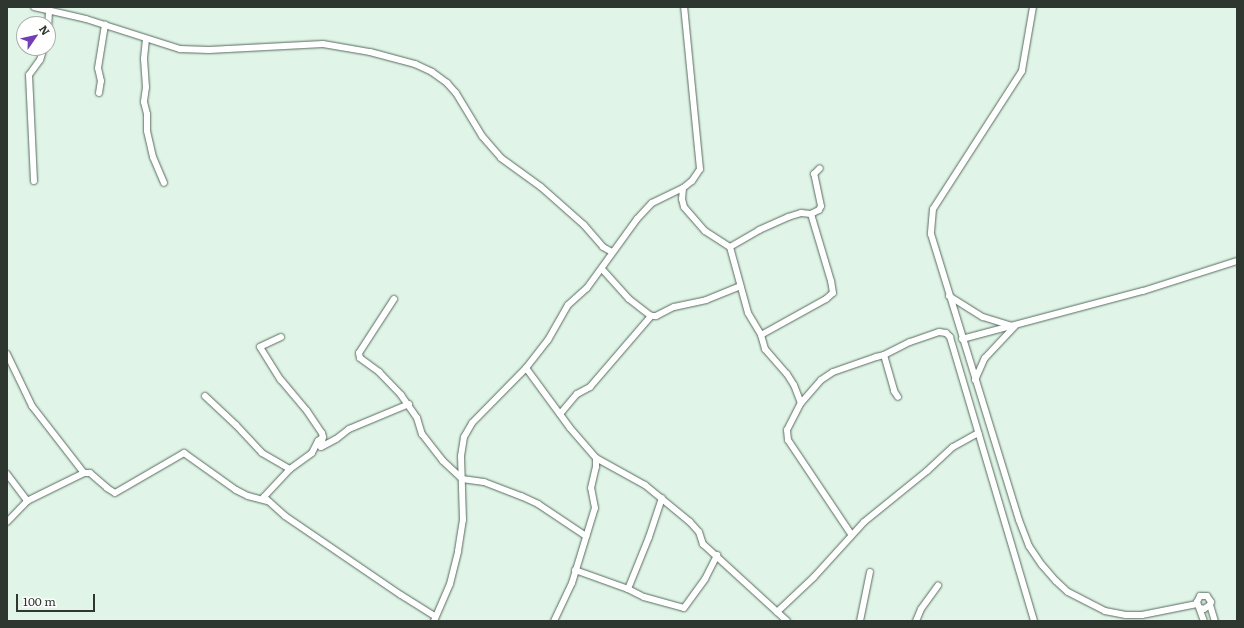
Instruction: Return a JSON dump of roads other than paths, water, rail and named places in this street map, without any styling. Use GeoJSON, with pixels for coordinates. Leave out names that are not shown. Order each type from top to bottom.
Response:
{"type":"FeatureCollection","features":[{"type":"Feature","properties":{"kind":"street"},"geometry":{"type":"LineString","coordinates":[[34,7],[105,25],[146,39],[192,51],[323,44],[370,52],[415,64],[432,72],[447,83],[456,93],[482,136],[501,158],[541,186],[584,225],[602,247],[612,252]]}},
{"type":"Feature","properties":{"kind":"street"},"geometry":{"type":"LineString","coordinates":[[323,437],[318,441],[312,453],[290,470],[264,497],[285,516],[434,619],[450,584],[458,551],[463,520],[461,456],[464,437],[472,423],[526,368],[548,340],[568,305],[586,288],[602,269],[611,257],[612,252],[637,219],[652,203],[683,188],[692,181],[700,169],[684,7]]}},
{"type":"Feature","properties":{"kind":"street"},"geometry":{"type":"LineString","coordinates":[[1033,7],[1022,71],[933,210],[931,234],[949,296],[1001,468],[1029,546],[1056,581],[1068,592],[1083,601],[1105,610],[1126,615],[1142,615],[1199,606],[1204,609],[1210,605]]}},
{"type":"Feature","properties":{"kind":"street"},"geometry":{"type":"LineString","coordinates":[[49,10],[49,16]]}},
{"type":"Feature","properties":{"kind":"street"},"geometry":{"type":"LineString","coordinates":[[99,93],[101,81],[98,68],[105,25]]}},
{"type":"Feature","properties":{"kind":"street"},"geometry":{"type":"LineString","coordinates":[[146,39],[144,59],[146,87],[144,102],[147,114],[148,136],[153,157],[164,183]]}},
{"type":"Feature","properties":{"kind":"street"},"geometry":{"type":"LineString","coordinates":[[34,181],[29,75],[41,56]]}},
{"type":"Feature","properties":{"kind":"street"},"geometry":{"type":"LineString","coordinates":[[730,247],[759,230],[788,217],[801,213],[811,214],[819,210],[821,206],[814,174],[820,168]]}},
{"type":"Feature","properties":{"kind":"street"},"geometry":{"type":"LineString","coordinates":[[683,188],[682,199],[684,207],[705,231],[730,247],[748,313],[761,335],[765,349],[787,374],[796,389],[801,403]]}},
{"type":"Feature","properties":{"kind":"street"},"geometry":{"type":"LineString","coordinates":[[761,335],[826,299],[833,293],[831,281],[811,214]]}},
{"type":"Feature","properties":{"kind":"street"},"geometry":{"type":"LineString","coordinates":[[962,339],[1143,291],[1237,261]]}},
{"type":"Feature","properties":{"kind":"street"},"geometry":{"type":"LineString","coordinates":[[602,269],[629,299],[651,316],[656,316],[674,308],[706,300],[740,286]]}},
{"type":"Feature","properties":{"kind":"street"},"geometry":{"type":"LineString","coordinates":[[949,296],[983,317],[1014,326]]}},
{"type":"Feature","properties":{"kind":"street"},"geometry":{"type":"LineString","coordinates":[[394,299],[360,353],[360,358],[379,372],[409,404],[417,418],[422,434],[443,461],[462,479],[484,482],[521,496],[538,504],[586,536]]}},
{"type":"Feature","properties":{"kind":"street"},"geometry":{"type":"LineString","coordinates":[[560,414],[577,394],[590,387],[651,316]]}},
{"type":"Feature","properties":{"kind":"street"},"geometry":{"type":"LineString","coordinates":[[975,380],[988,354],[1014,326]]}},
{"type":"Feature","properties":{"kind":"street"},"geometry":{"type":"LineString","coordinates":[[851,534],[788,440],[787,430],[801,403],[827,375],[857,363],[884,355],[910,342],[939,332],[946,333],[950,337],[1034,621]]}},
{"type":"Feature","properties":{"kind":"street"},"geometry":{"type":"LineString","coordinates":[[282,337],[260,347],[281,380],[307,411],[322,433],[323,437],[321,447],[350,429],[368,423],[409,404]]}},
{"type":"Feature","properties":{"kind":"street"},"geometry":{"type":"LineString","coordinates":[[7,354],[32,406],[84,473]]}},
{"type":"Feature","properties":{"kind":"street"},"geometry":{"type":"LineString","coordinates":[[884,355],[894,391],[898,397]]}},
{"type":"Feature","properties":{"kind":"street"},"geometry":{"type":"LineString","coordinates":[[526,368],[560,414],[596,458],[635,478],[662,498],[690,522],[699,532],[704,544],[777,612],[783,620]]}},
{"type":"Feature","properties":{"kind":"street"},"geometry":{"type":"LineString","coordinates":[[205,396],[236,425],[262,453],[290,470]]}},
{"type":"Feature","properties":{"kind":"street"},"geometry":{"type":"LineString","coordinates":[[777,612],[828,562],[851,534],[953,447],[978,433]]}},
{"type":"Feature","properties":{"kind":"street"},"geometry":{"type":"LineString","coordinates":[[7,522],[28,501],[84,473],[90,473],[115,493],[184,453],[236,490],[248,496],[267,501]]}},
{"type":"Feature","properties":{"kind":"street"},"geometry":{"type":"LineString","coordinates":[[554,621],[572,584],[595,508],[591,488],[596,467],[596,458]]}},
{"type":"Feature","properties":{"kind":"street"},"geometry":{"type":"LineString","coordinates":[[7,474],[28,501]]}},
{"type":"Feature","properties":{"kind":"street"},"geometry":{"type":"LineString","coordinates":[[628,588],[649,537],[662,498]]}},
{"type":"Feature","properties":{"kind":"street"},"geometry":{"type":"LineString","coordinates":[[575,570],[628,588],[650,599],[684,608],[705,579],[717,555]]}},
{"type":"Feature","properties":{"kind":"street"},"geometry":{"type":"LineString","coordinates":[[860,621],[870,572]]}},
{"type":"Feature","properties":{"kind":"street"},"geometry":{"type":"LineString","coordinates":[[916,621],[921,609],[938,586]]}},
{"type":"Feature","properties":{"kind":"street"},"geometry":{"type":"LineString","coordinates":[[1204,621],[1198,599],[1203,595],[1210,598],[1210,605],[1215,621]]}}]}
